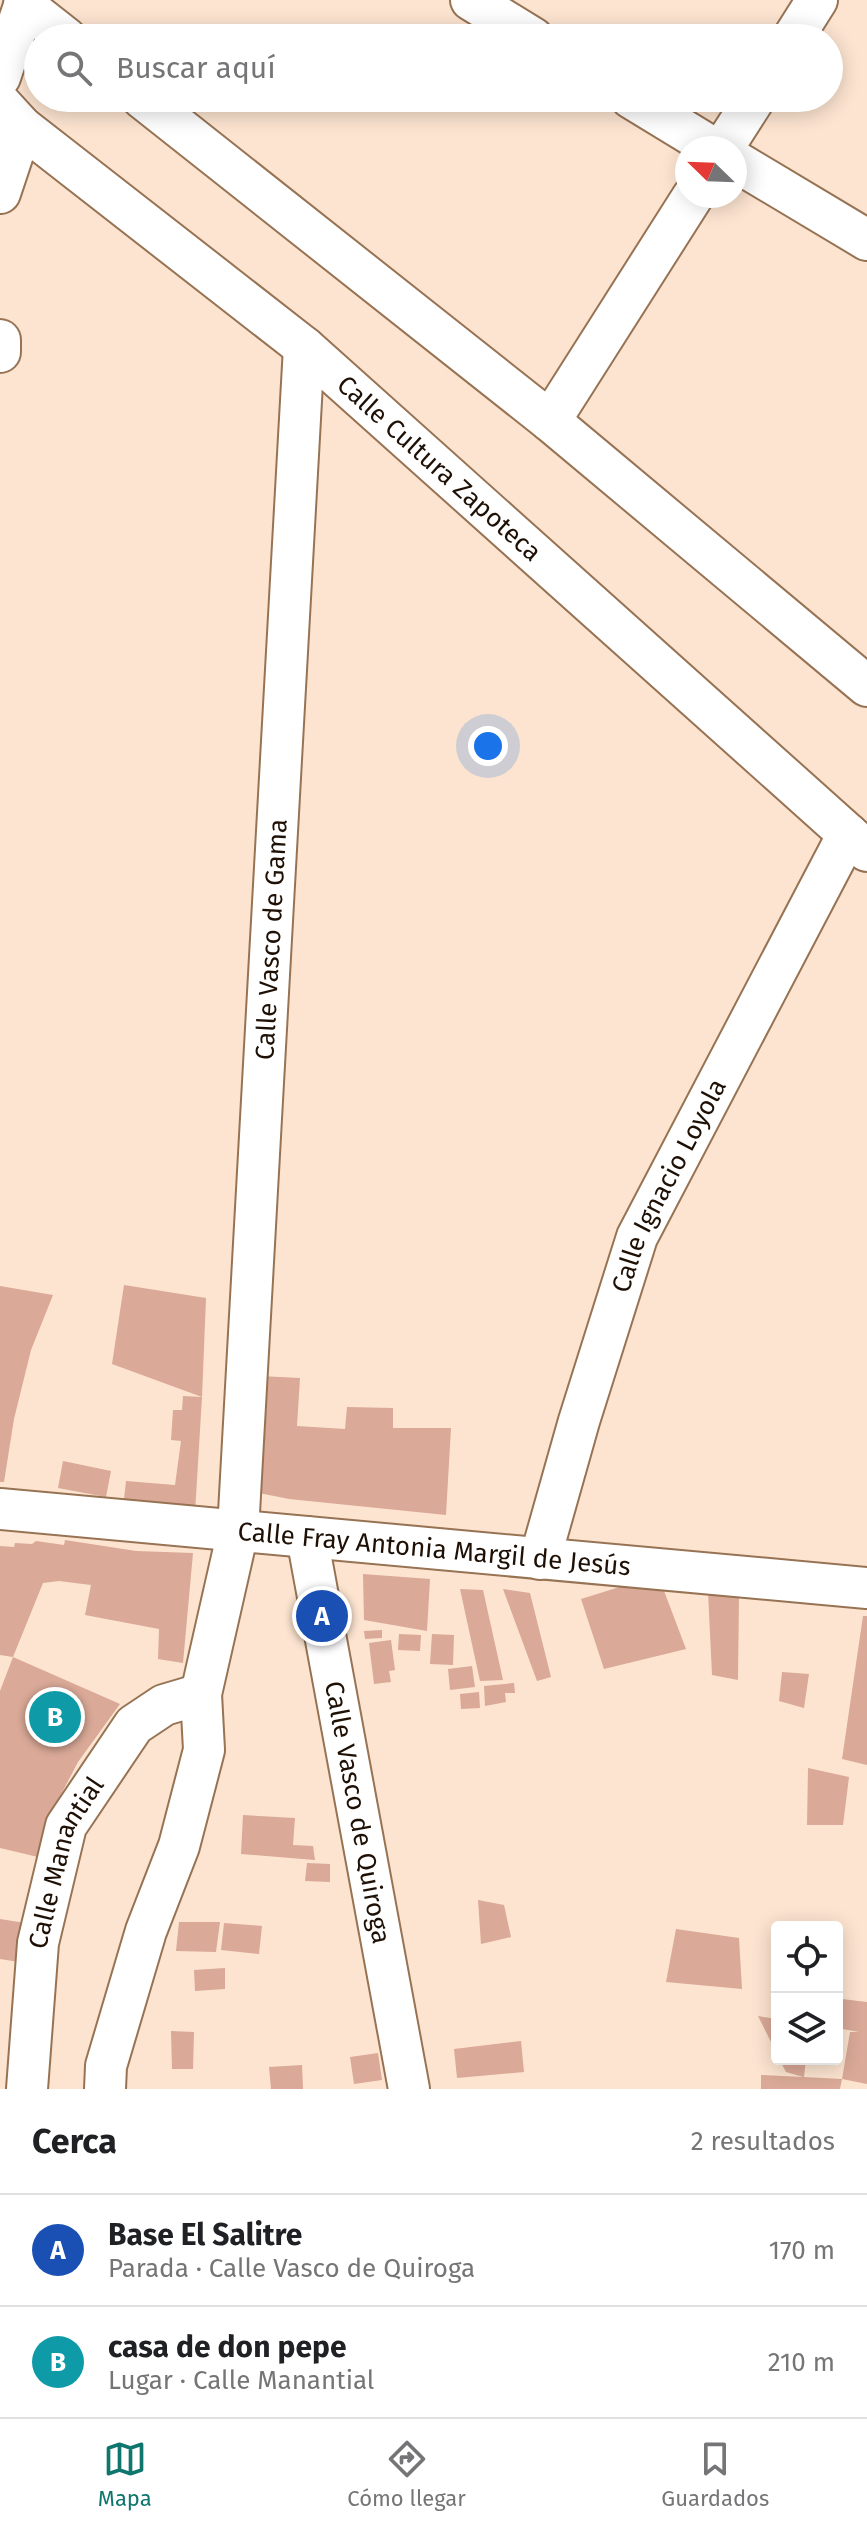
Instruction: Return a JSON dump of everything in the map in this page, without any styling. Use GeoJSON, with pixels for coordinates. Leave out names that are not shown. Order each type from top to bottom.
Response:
{"type":"FeatureCollection","features":[{"type":"Feature","properties":{"kind":"street"},"geometry":{"type":"LineString","coordinates":[[471,0],[510,24]]}},
{"type":"Feature","properties":{"kind":"street"},"geometry":{"type":"LineString","coordinates":[[802,24],[817,0]]}},
{"type":"Feature","properties":{"kind":"street"},"geometry":{"type":"LineString","coordinates":[[0,77],[25,3],[50,24]]}},
{"type":"Feature","properties":{"kind":"street"},"geometry":{"type":"LineString","coordinates":[[160,112],[550,421],[867,686]]}},
{"type":"Feature","properties":{"kind":"street"},"geometry":{"type":"LineString","coordinates":[[654,112],[693,136]]}},
{"type":"Feature","properties":{"kind":"street"},"geometry":{"type":"LineString","coordinates":[[731,136],[746,112]]}},
{"type":"Feature","properties":{"kind":"street"},"geometry":{"type":"LineString","coordinates":[[0,193],[11,115]]}},
{"type":"Feature","properties":{"kind":"street","name":"Calle Cultura Zapoteca"},"geometry":{"type":"LineString","coordinates":[[11,115],[304,347],[857,842]]}},
{"type":"Feature","properties":{"kind":"street"},"geometry":{"type":"LineString","coordinates":[[747,168],[867,240]]}},
{"type":"Feature","properties":{"kind":"street"},"geometry":{"type":"LineString","coordinates":[[550,421],[685,208]]}},
{"type":"Feature","properties":{"kind":"street"},"geometry":{"type":"LineString","coordinates":[[0,340],[0,352]]}},
{"type":"Feature","properties":{"kind":"street","name":"Calle Vasco de Gama"},"geometry":{"type":"LineString","coordinates":[[238,1531],[304,347]]}},
{"type":"Feature","properties":{"kind":"street","name":"Calle Ignacio Loyola"},"geometry":{"type":"LineString","coordinates":[[540,1559],[579,1421],[637,1237],[857,842]]}},
{"type":"Feature","properties":{"kind":"street","name":"Calle Fray Antonia Margil de Jesús"},"geometry":{"type":"LineString","coordinates":[[0,1509],[867,1588]]}},
{"type":"Feature","properties":{"kind":"street"},"geometry":{"type":"LineString","coordinates":[[105,2089],[106,2066],[146,1931],[179,1846],[204,1750],[201,1694],[238,1531]]}},
{"type":"Feature","properties":{"kind":"street","name":"Calle Vasco de Quiroga"},"geometry":{"type":"LineString","coordinates":[[307,1537],[409,2089]]}},
{"type":"Feature","properties":{"kind":"street","name":"Calle Manantial"},"geometry":{"type":"LineString","coordinates":[[27,2089],[38,1943],[66,1826],[134,1725],[164,1705],[201,1694]]}},
{"type":"Feature","properties":{"kind":"building"},"geometry":{"type":"Polygon","coordinates":[[[124,1285],[206,1298],[202,1397],[112,1364],[124,1285]]]}},
{"type":"Feature","properties":{"kind":"building"},"geometry":{"type":"Polygon","coordinates":[[[0,1286],[53,1295],[31,1350],[14,1419],[4,1482],[0,1482],[0,1286]]]}},
{"type":"Feature","properties":{"kind":"building"},"geometry":{"type":"Polygon","coordinates":[[[260,1376],[300,1378],[297,1426],[345,1429],[347,1407],[393,1408],[393,1428],[451,1428],[446,1515],[289,1499],[254,1492],[260,1376]]]}},
{"type":"Feature","properties":{"kind":"building"},"geometry":{"type":"Polygon","coordinates":[[[183,1396],[202,1397],[195,1513],[123,1508],[126,1481],[175,1485],[181,1441],[171,1440],[173,1410],[182,1410],[183,1396]]]}},
{"type":"Feature","properties":{"kind":"building"},"geometry":{"type":"Polygon","coordinates":[[[63,1461],[111,1471],[106,1497],[58,1488],[63,1461]]]}},
{"type":"Feature","properties":{"kind":"building"},"geometry":{"type":"Polygon","coordinates":[[[65,1540],[136,1551],[193,1553],[183,1663],[158,1659],[159,1629],[85,1615],[91,1585],[59,1581],[43,1583],[13,1657],[0,1655],[0,1546],[14,1547],[15,1543],[32,1544],[36,1541],[64,1545],[65,1540]]]}},
{"type":"Feature","properties":{"kind":"building"},"geometry":{"type":"Polygon","coordinates":[[[363,1574],[430,1579],[427,1631],[364,1620],[363,1574]]]}},
{"type":"Feature","properties":{"kind":"building"},"geometry":{"type":"Polygon","coordinates":[[[658,1575],[686,1649],[604,1669],[581,1599],[658,1575]]]}},
{"type":"Feature","properties":{"kind":"building"},"geometry":{"type":"Polygon","coordinates":[[[460,1589],[483,1590],[503,1680],[480,1681],[460,1589]]]}},
{"type":"Feature","properties":{"kind":"building"},"geometry":{"type":"Polygon","coordinates":[[[503,1589],[530,1593],[551,1677],[537,1681],[503,1589]]]}},
{"type":"Feature","properties":{"kind":"building"},"geometry":{"type":"Polygon","coordinates":[[[708,1592],[739,1595],[738,1680],[712,1675],[708,1592]]]}},
{"type":"Feature","properties":{"kind":"building"},"geometry":{"type":"Polygon","coordinates":[[[863,1616],[867,1616],[867,1765],[842,1759],[863,1616]]]}},
{"type":"Feature","properties":{"kind":"building"},"geometry":{"type":"Polygon","coordinates":[[[382,1630],[382,1638],[365,1639],[364,1631],[382,1630]]]}},
{"type":"Feature","properties":{"kind":"building"},"geometry":{"type":"Polygon","coordinates":[[[399,1634],[421,1635],[420,1651],[398,1650],[399,1634]]]}},
{"type":"Feature","properties":{"kind":"building"},"geometry":{"type":"Polygon","coordinates":[[[432,1634],[454,1635],[453,1665],[430,1664],[432,1634]]]}},
{"type":"Feature","properties":{"kind":"building"},"geometry":{"type":"Polygon","coordinates":[[[391,1640],[395,1670],[389,1671],[391,1682],[374,1684],[369,1643],[391,1640]]]}},
{"type":"Feature","properties":{"kind":"building"},"geometry":{"type":"Polygon","coordinates":[[[13,1657],[120,1704],[78,1762],[57,1802],[38,1857],[0,1848],[0,1691],[13,1657]]]}},
{"type":"Feature","properties":{"kind":"building"},"geometry":{"type":"Polygon","coordinates":[[[472,1666],[475,1687],[450,1690],[448,1669],[472,1666]]]}},
{"type":"Feature","properties":{"kind":"building"},"geometry":{"type":"Polygon","coordinates":[[[782,1672],[809,1674],[804,1708],[779,1701],[782,1672]]]}},
{"type":"Feature","properties":{"kind":"building"},"geometry":{"type":"Polygon","coordinates":[[[514,1683],[515,1693],[505,1693],[506,1702],[485,1706],[484,1686],[514,1683]]]}},
{"type":"Feature","properties":{"kind":"building"},"geometry":{"type":"Polygon","coordinates":[[[479,1692],[480,1708],[461,1709],[460,1694],[479,1692]]]}},
{"type":"Feature","properties":{"kind":"building"},"geometry":{"type":"Polygon","coordinates":[[[808,1768],[849,1777],[843,1825],[807,1825],[808,1768]]]}},
{"type":"Feature","properties":{"kind":"building"},"geometry":{"type":"Polygon","coordinates":[[[243,1815],[295,1818],[293,1845],[313,1846],[315,1860],[241,1854],[243,1815]]]}},
{"type":"Feature","properties":{"kind":"building"},"geometry":{"type":"Polygon","coordinates":[[[307,1863],[330,1864],[330,1882],[305,1881],[307,1863]]]}},
{"type":"Feature","properties":{"kind":"building"},"geometry":{"type":"Polygon","coordinates":[[[478,1900],[504,1905],[511,1937],[481,1944],[478,1900]]]}},
{"type":"Feature","properties":{"kind":"building"},"geometry":{"type":"Polygon","coordinates":[[[0,1919],[25,1923],[19,1962],[0,1959],[0,1919]]]}},
{"type":"Feature","properties":{"kind":"building"},"geometry":{"type":"Polygon","coordinates":[[[179,1922],[220,1922],[216,1952],[176,1951],[179,1922]]]}},
{"type":"Feature","properties":{"kind":"building"},"geometry":{"type":"Polygon","coordinates":[[[224,1923],[262,1926],[259,1954],[221,1950],[224,1923]]]}},
{"type":"Feature","properties":{"kind":"building"},"geometry":{"type":"Polygon","coordinates":[[[676,1929],[739,1938],[742,1989],[666,1982],[676,1929]]]}},
{"type":"Feature","properties":{"kind":"building"},"geometry":{"type":"Polygon","coordinates":[[[225,1968],[225,1989],[195,1991],[194,1970],[225,1968]]]}},
{"type":"Feature","properties":{"kind":"building"},"geometry":{"type":"Polygon","coordinates":[[[843,1999],[867,2002],[867,2084],[842,2079],[850,2032],[859,2032],[843,2029],[843,1999]]]}},
{"type":"Feature","properties":{"kind":"building"},"geometry":{"type":"Polygon","coordinates":[[[758,2016],[771,2018],[771,2042],[758,2016]]]}},
{"type":"Feature","properties":{"kind":"building"},"geometry":{"type":"Polygon","coordinates":[[[171,2031],[194,2032],[193,2069],[172,2069],[171,2031]]]}},
{"type":"Feature","properties":{"kind":"building"},"geometry":{"type":"Polygon","coordinates":[[[521,2041],[524,2072],[457,2078],[454,2049],[521,2041]]]}},
{"type":"Feature","properties":{"kind":"building"},"geometry":{"type":"Polygon","coordinates":[[[378,2053],[382,2080],[354,2084],[350,2057],[378,2053]]]}},
{"type":"Feature","properties":{"kind":"building"},"geometry":{"type":"Polygon","coordinates":[[[302,2065],[303,2089],[271,2089],[269,2067],[302,2065]]]}},
{"type":"Feature","properties":{"kind":"building"},"geometry":{"type":"Polygon","coordinates":[[[782,2065],[805,2065],[804,2077],[842,2079],[840,2089],[761,2089],[761,2075],[803,2077],[786,2072],[782,2065]]]}},
{"type":"Feature","properties":{"kind":"place","name":"Base El Salitre"},"geometry":{"type":"Point","coordinates":[322,1616]}},
{"type":"Feature","properties":{"kind":"place","name":"casa de don pepe"},"geometry":{"type":"Point","coordinates":[55,1717]}}]}
